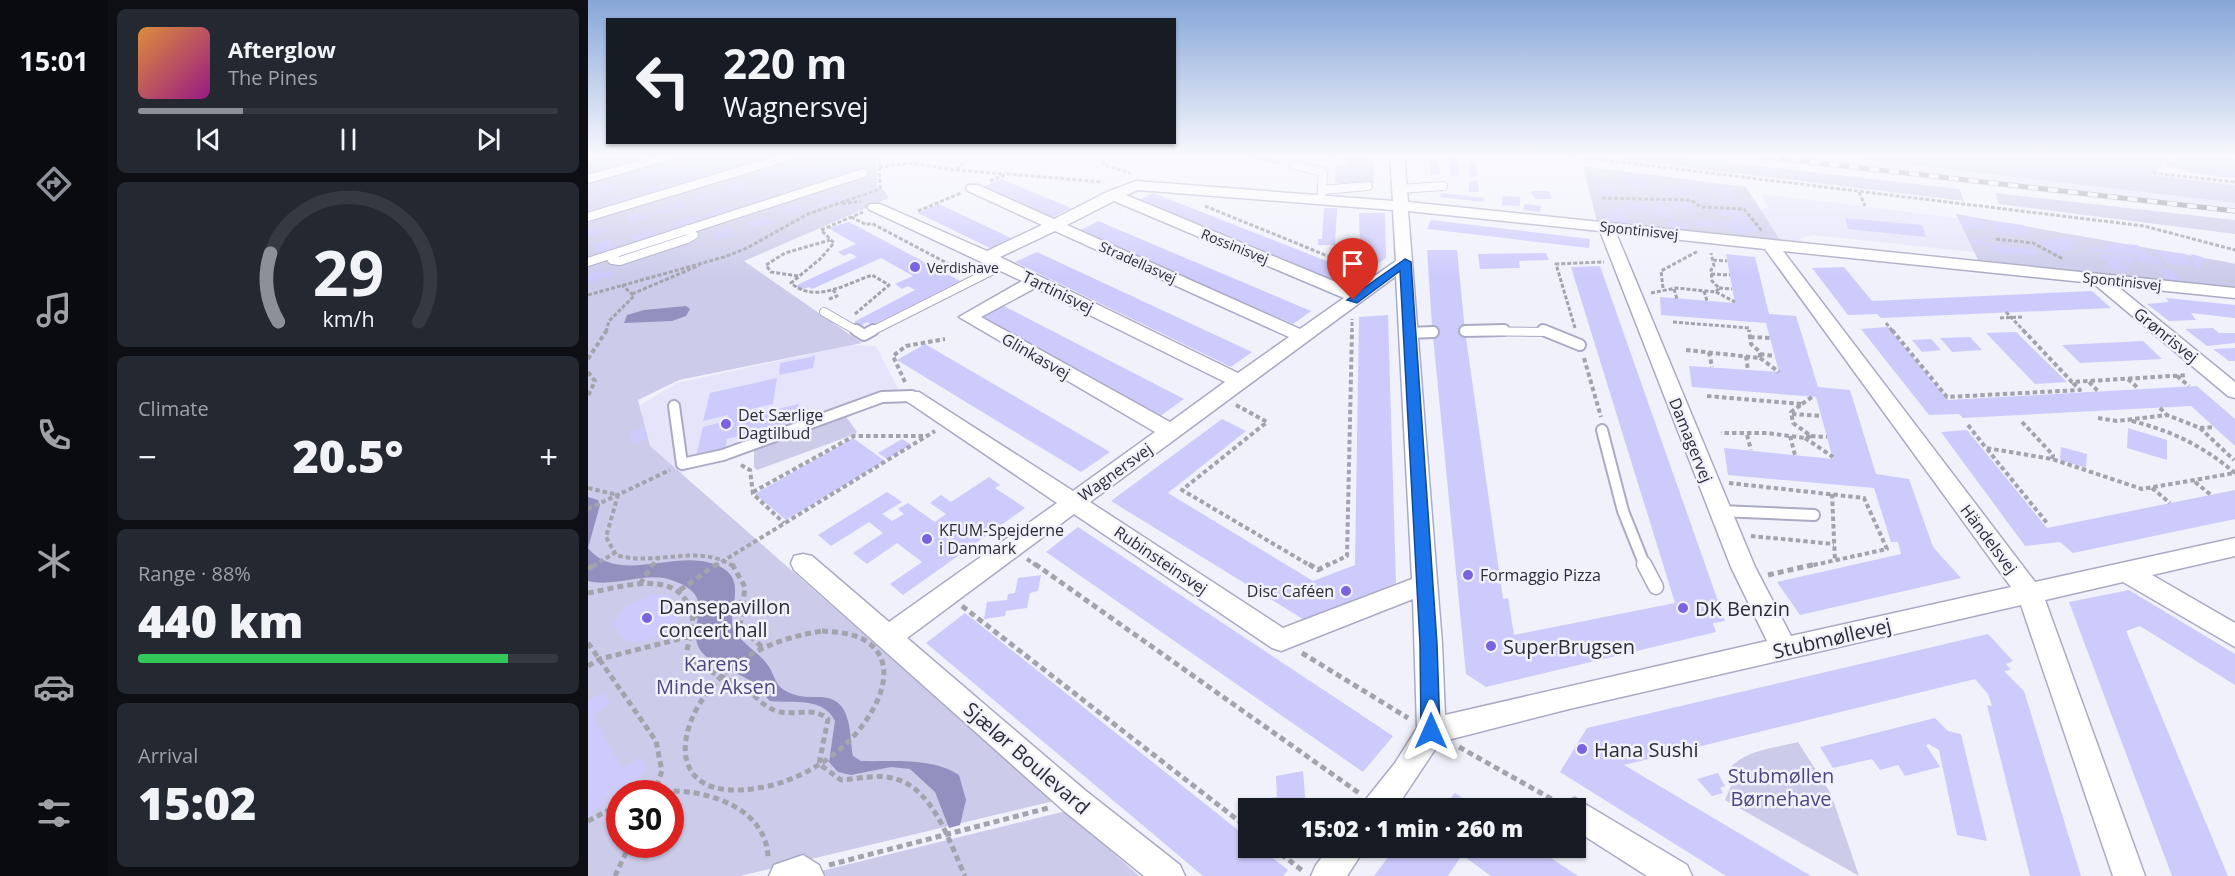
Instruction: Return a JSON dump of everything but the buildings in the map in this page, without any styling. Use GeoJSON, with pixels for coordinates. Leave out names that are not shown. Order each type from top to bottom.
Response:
{"type":"FeatureCollection","features":[{"type":"Feature","properties":{"kind":"street","name":"Stradellasvej"},"geometry":{"type":"LineString","coordinates":[[991,196],[1303,337]]}},
{"type":"Feature","properties":{"kind":"street","name":"Spontinisvej"},"geometry":{"type":"LineString","coordinates":[[995,261],[1053,224],[1110,196]]}},
{"type":"Feature","properties":{"kind":"street","name":"Rossinisvej"},"geometry":{"type":"LineString","coordinates":[[1114,196],[1355,298]]}},
{"type":"Feature","properties":{"kind":"street","name":"Spontinisvej"},"geometry":{"type":"LineString","coordinates":[[1356,196],[1401,197],[1709,244],[1770,244],[2235,293]]}},
{"type":"Feature","properties":{"kind":"street"},"geometry":{"type":"LineString","coordinates":[[1386,798],[1431,731],[1425,584],[1401,197]]}},
{"type":"Feature","properties":{"kind":"street","name":"Tartinisvej"},"geometry":{"type":"LineString","coordinates":[[878,203],[901,219],[995,261],[1240,382]]}},
{"type":"Feature","properties":{"kind":"street","name":"Damagervej"},"geometry":{"type":"LineString","coordinates":[[1606,227],[1754,592],[1784,649]]}},
{"type":"Feature","properties":{"kind":"street","name":"Händelsvej"},"geometry":{"type":"LineString","coordinates":[[1770,244],[2030,594],[2129,876]]}},
{"type":"Feature","properties":{"kind":"street","name":"Wagnersvej"},"geometry":{"type":"LineString","coordinates":[[888,637],[1405,262]]}},
{"type":"Feature","properties":{"kind":"street","name":"Grønrisvej"},"geometry":{"type":"LineString","coordinates":[[2097,278],[2235,392]]}},
{"type":"Feature","properties":{"kind":"street","name":"Glinkasvej"},"geometry":{"type":"LineString","coordinates":[[1035,281],[968,317],[1171,432]]}},
{"type":"Feature","properties":{"kind":"street","name":"Rubinsteinsvej"},"geometry":{"type":"LineString","coordinates":[[912,396],[1281,640]]}},
{"type":"Feature","properties":{"kind":"street","name":"Stubmøllevej"},"geometry":{"type":"LineString","coordinates":[[1431,731],[2235,547]]}},
{"type":"Feature","properties":{"kind":"street"},"geometry":{"type":"LineString","coordinates":[[802,563],[888,637]]}},
{"type":"Feature","properties":{"kind":"street"},"geometry":{"type":"LineString","coordinates":[[2127,572],[2235,636]]}},
{"type":"Feature","properties":{"kind":"street"},"geometry":{"type":"LineString","coordinates":[[1281,640],[1425,584]]}},
{"type":"Feature","properties":{"kind":"street","name":"Sjælør Boulevard"},"geometry":{"type":"LineString","coordinates":[[888,637],[1075,801],[1169,876]]}},
{"type":"Feature","properties":{"kind":"street"},"geometry":{"type":"LineString","coordinates":[[1586,820],[1676,876]]}},
{"type":"Feature","properties":{"kind":"street"},"geometry":{"type":"LineString","coordinates":[[1327,876],[1340,858]]}},
{"type":"Feature","properties":{"kind":"lane"},"geometry":{"type":"LineString","coordinates":[[588,217],[658,196]]}},
{"type":"Feature","properties":{"kind":"lane"},"geometry":{"type":"LineString","coordinates":[[588,262],[609,255],[620,261],[687,239],[694,235],[688,229],[792,196]]}},
{"type":"Feature","properties":{"kind":"lane"},"geometry":{"type":"LineString","coordinates":[[1401,197],[1405,196]]}},
{"type":"Feature","properties":{"kind":"lane"},"geometry":{"type":"LineString","coordinates":[[824,312],[864,335],[975,279],[995,261]]}},
{"type":"Feature","properties":{"kind":"lane"},"geometry":{"type":"LineString","coordinates":[[1465,331],[1542,330],[1580,345]]}},
{"type":"Feature","properties":{"kind":"lane"},"geometry":{"type":"LineString","coordinates":[[1410,333],[1433,332]]}},
{"type":"Feature","properties":{"kind":"lane"},"geometry":{"type":"LineString","coordinates":[[674,406],[682,464],[723,455],[882,397],[912,396]]}},
{"type":"Feature","properties":{"kind":"lane"},"geometry":{"type":"LineString","coordinates":[[1602,424],[1617,499],[1643,564],[1656,587]]}},
{"type":"Feature","properties":{"kind":"lane"},"geometry":{"type":"LineString","coordinates":[[1720,511],[1814,515]]}},
{"type":"Feature","properties":{"kind":"path"},"geometry":{"type":"LineString","coordinates":[[632,294],[707,262],[747,248],[787,224],[859,196]]}},
{"type":"Feature","properties":{"kind":"path"},"geometry":{"type":"LineString","coordinates":[[878,203],[879,196]]}},
{"type":"Feature","properties":{"kind":"path"},"geometry":{"type":"LineString","coordinates":[[901,219],[955,196]]}},
{"type":"Feature","properties":{"kind":"path"},"geometry":{"type":"LineString","coordinates":[[1183,196],[1340,261],[1347,255]]}},
{"type":"Feature","properties":{"kind":"path"},"geometry":{"type":"LineString","coordinates":[[1861,196],[1865,206]]}},
{"type":"Feature","properties":{"kind":"path"},"geometry":{"type":"LineString","coordinates":[[1899,196],[2144,226],[2235,250]]}},
{"type":"Feature","properties":{"kind":"path"},"geometry":{"type":"LineString","coordinates":[[1602,198],[1692,200],[1701,207],[1744,208],[1770,244]]}},
{"type":"Feature","properties":{"kind":"path"},"geometry":{"type":"LineString","coordinates":[[832,205],[878,203]]}},
{"type":"Feature","properties":{"kind":"path"},"geometry":{"type":"LineString","coordinates":[[843,323],[889,285],[872,275],[816,294],[803,293],[790,283],[820,260],[834,243],[821,230],[878,203]]}},
{"type":"Feature","properties":{"kind":"path"},"geometry":{"type":"LineString","coordinates":[[850,217],[867,225],[871,223],[975,279]]}},
{"type":"Feature","properties":{"kind":"path"},"geometry":{"type":"LineString","coordinates":[[1996,239],[2033,243],[2064,260]]}},
{"type":"Feature","properties":{"kind":"path"},"geometry":{"type":"LineString","coordinates":[[800,276],[771,272],[766,265],[785,253],[831,240]]}},
{"type":"Feature","properties":{"kind":"path"},"geometry":{"type":"LineString","coordinates":[[1663,288],[1661,271],[1664,268],[1709,244],[1713,260],[1712,281],[1717,290],[1735,302]]}},
{"type":"Feature","properties":{"kind":"path"},"geometry":{"type":"LineString","coordinates":[[1713,260],[1727,261]]}},
{"type":"Feature","properties":{"kind":"path"},"geometry":{"type":"LineString","coordinates":[[588,295],[707,262]]}},
{"type":"Feature","properties":{"kind":"path"},"geometry":{"type":"LineString","coordinates":[[1602,424],[1556,264],[1620,262]]}},
{"type":"Feature","properties":{"kind":"path"},"geometry":{"type":"LineString","coordinates":[[1711,274],[1730,275]]}},
{"type":"Feature","properties":{"kind":"path"},"geometry":{"type":"LineString","coordinates":[[622,285],[632,294]]}},
{"type":"Feature","properties":{"kind":"path"},"geometry":{"type":"LineString","coordinates":[[1633,295],[1647,294],[1663,288],[1683,287],[1704,289],[1704,291],[1732,289]]}},
{"type":"Feature","properties":{"kind":"path"},"geometry":{"type":"LineString","coordinates":[[832,288],[837,296],[828,300],[834,304]]}},
{"type":"Feature","properties":{"kind":"path"},"geometry":{"type":"LineString","coordinates":[[1674,289],[1677,299]]}},
{"type":"Feature","properties":{"kind":"path"},"geometry":{"type":"LineString","coordinates":[[1704,291],[1707,301]]}},
{"type":"Feature","properties":{"kind":"path"},"geometry":{"type":"LineString","coordinates":[[588,360],[606,334],[609,321],[631,300],[632,294]]}},
{"type":"Feature","properties":{"kind":"path"},"geometry":{"type":"LineString","coordinates":[[1220,396],[1267,422],[1182,490],[1318,570],[1347,556],[1355,298]]}},
{"type":"Feature","properties":{"kind":"path"},"geometry":{"type":"LineString","coordinates":[[850,309],[861,309]]}},
{"type":"Feature","properties":{"kind":"path"},"geometry":{"type":"LineString","coordinates":[[1886,323],[1947,397],[2080,390],[2006,312]]}},
{"type":"Feature","properties":{"kind":"path"},"geometry":{"type":"LineString","coordinates":[[2000,318],[2022,317]]}},
{"type":"Feature","properties":{"kind":"path"},"geometry":{"type":"LineString","coordinates":[[1673,322],[1749,328],[1751,344],[1760,356],[1779,372]]}},
{"type":"Feature","properties":{"kind":"path"},"geometry":{"type":"LineString","coordinates":[[1750,337],[1770,338]]}},
{"type":"Feature","properties":{"kind":"path"},"geometry":{"type":"LineString","coordinates":[[912,396],[893,356],[906,346],[945,339]]}},
{"type":"Feature","properties":{"kind":"path"},"geometry":{"type":"LineString","coordinates":[[1686,350],[1746,356],[1774,356]]}},
{"type":"Feature","properties":{"kind":"path"},"geometry":{"type":"LineString","coordinates":[[1709,352],[1712,367]]}},
{"type":"Feature","properties":{"kind":"path"},"geometry":{"type":"LineString","coordinates":[[1746,356],[1748,370]]}},
{"type":"Feature","properties":{"kind":"path"},"geometry":{"type":"LineString","coordinates":[[588,372],[595,381],[588,396]]}},
{"type":"Feature","properties":{"kind":"path"},"geometry":{"type":"LineString","coordinates":[[2072,382],[2178,376],[2189,386]]}},
{"type":"Feature","properties":{"kind":"path"},"geometry":{"type":"LineString","coordinates":[[2128,379],[2139,389]]}},
{"type":"Feature","properties":{"kind":"path"},"geometry":{"type":"LineString","coordinates":[[2088,381],[2098,391]]}},
{"type":"Feature","properties":{"kind":"path"},"geometry":{"type":"LineString","coordinates":[[1713,388],[1714,396]]}},
{"type":"Feature","properties":{"kind":"path"},"geometry":{"type":"LineString","coordinates":[[1752,392],[1753,400]]}},
{"type":"Feature","properties":{"kind":"path"},"geometry":{"type":"LineString","coordinates":[[1787,395],[1789,403]]}},
{"type":"Feature","properties":{"kind":"path"},"geometry":{"type":"LineString","coordinates":[[1707,396],[1802,404]]}},
{"type":"Feature","properties":{"kind":"path"},"geometry":{"type":"LineString","coordinates":[[1811,436],[1792,423],[1791,412],[1812,397]]}},
{"type":"Feature","properties":{"kind":"path"},"geometry":{"type":"LineString","coordinates":[[2160,408],[2167,415],[2200,428],[2234,460]]}},
{"type":"Feature","properties":{"kind":"path"},"geometry":{"type":"LineString","coordinates":[[1792,414],[1821,416]]}},
{"type":"Feature","properties":{"kind":"path"},"geometry":{"type":"LineString","coordinates":[[2128,420],[2167,415]]}},
{"type":"Feature","properties":{"kind":"path"},"geometry":{"type":"LineString","coordinates":[[1986,448],[2035,458],[2052,459],[2142,489],[2235,473],[2199,442],[2179,432],[2128,420],[2098,418]]}},
{"type":"Feature","properties":{"kind":"path"},"geometry":{"type":"LineString","coordinates":[[682,588],[721,561],[951,422]]}},
{"type":"Feature","properties":{"kind":"path"},"geometry":{"type":"LineString","coordinates":[[2022,422],[2053,455],[2052,459]]}},
{"type":"Feature","properties":{"kind":"path"},"geometry":{"type":"LineString","coordinates":[[1968,425],[2047,523]]}},
{"type":"Feature","properties":{"kind":"path"},"geometry":{"type":"LineString","coordinates":[[2200,428],[2214,427]]}},
{"type":"Feature","properties":{"kind":"path"},"geometry":{"type":"LineString","coordinates":[[1721,433],[1747,435],[1767,433],[1805,438],[1827,437]]}},
{"type":"Feature","properties":{"kind":"path"},"geometry":{"type":"LineString","coordinates":[[1747,435],[1751,450]]}},
{"type":"Feature","properties":{"kind":"path"},"geometry":{"type":"LineString","coordinates":[[753,492],[854,436],[927,436]]}},
{"type":"Feature","properties":{"kind":"path"},"geometry":{"type":"LineString","coordinates":[[1790,436],[1795,455]]}},
{"type":"Feature","properties":{"kind":"path"},"geometry":{"type":"LineString","coordinates":[[1805,438],[1833,457]]}},
{"type":"Feature","properties":{"kind":"path"},"geometry":{"type":"LineString","coordinates":[[723,455],[750,470],[753,492],[784,523]]}},
{"type":"Feature","properties":{"kind":"path"},"geometry":{"type":"LineString","coordinates":[[2221,460],[2234,460]]}},
{"type":"Feature","properties":{"kind":"path"},"geometry":{"type":"LineString","coordinates":[[588,509],[682,464]]}},
{"type":"Feature","properties":{"kind":"path"},"geometry":{"type":"LineString","coordinates":[[2194,481],[2211,495]]}},
{"type":"Feature","properties":{"kind":"path"},"geometry":{"type":"LineString","coordinates":[[588,488],[618,495]]}},
{"type":"Feature","properties":{"kind":"path"},"geometry":{"type":"LineString","coordinates":[[2151,488],[2170,503]]}},
{"type":"Feature","properties":{"kind":"path"},"geometry":{"type":"LineString","coordinates":[[1832,494],[1835,561]]}},
{"type":"Feature","properties":{"kind":"path"},"geometry":{"type":"LineString","coordinates":[[618,495],[617,507],[606,533],[613,554],[626,560],[655,561],[699,555],[736,568],[745,583],[739,603],[740,627],[763,648]]}},
{"type":"Feature","properties":{"kind":"path"},"geometry":{"type":"LineString","coordinates":[[1750,535],[1834,544]]}},
{"type":"Feature","properties":{"kind":"path"},"geometry":{"type":"LineString","coordinates":[[1011,548],[1365,798]]}},
{"type":"Feature","properties":{"kind":"path"},"geometry":{"type":"LineString","coordinates":[[588,570],[613,554]]}},
{"type":"Feature","properties":{"kind":"path"},"geometry":{"type":"LineString","coordinates":[[641,582],[655,561]]}},
{"type":"Feature","properties":{"kind":"path"},"geometry":{"type":"LineString","coordinates":[[588,593],[641,582],[682,588],[696,615],[687,637],[687,657],[707,672],[722,676],[751,692],[762,705],[772,710],[782,713],[816,710],[824,714],[828,719],[819,764]]}},
{"type":"Feature","properties":{"kind":"path"},"geometry":{"type":"LineString","coordinates":[[947,594],[1238,820]]}},
{"type":"Feature","properties":{"kind":"path"},"geometry":{"type":"LineString","coordinates":[[696,615],[739,603]]}},
{"type":"Feature","properties":{"kind":"path"},"geometry":{"type":"LineString","coordinates":[[835,631],[858,635],[879,653],[884,674],[882,692],[873,711],[851,739],[819,764],[798,776],[753,789],[714,788],[699,780],[689,770],[683,756],[682,741],[695,708],[722,676],[763,648],[793,636],[835,631]]}},
{"type":"Feature","properties":{"kind":"path"},"geometry":{"type":"LineString","coordinates":[[588,666],[600,659],[687,637]]}},
{"type":"Feature","properties":{"kind":"path"},"geometry":{"type":"LineString","coordinates":[[1281,640],[1431,731],[1550,798]]}},
{"type":"Feature","properties":{"kind":"path"},"geometry":{"type":"LineString","coordinates":[[588,643],[656,741],[662,771],[659,780]]}},
{"type":"Feature","properties":{"kind":"path"},"geometry":{"type":"LineString","coordinates":[[819,764],[842,780],[876,777],[897,779],[922,796],[965,876]]}},
{"type":"Feature","properties":{"kind":"path"},"geometry":{"type":"LineString","coordinates":[[684,791],[694,792],[735,808],[753,820],[791,872],[1075,801]]}},
{"type":"Feature","properties":{"kind":"path"},"geometry":{"type":"LineString","coordinates":[[588,821],[606,811]]}},
{"type":"Feature","properties":{"kind":"path"},"geometry":{"type":"LineString","coordinates":[[615,876],[623,858]]}},
{"type":"Feature","properties":{"kind":"path"},"geometry":{"type":"LineString","coordinates":[[1286,858],[1309,876]]}},
{"type":"Feature","properties":{"kind":"shaded area"},"geometry":{"type":"Polygon","coordinates":[[[1763,196],[1958,218],[1974,252],[1813,235],[1801,238],[1798,243],[1775,242],[1752,210],[1768,208],[1763,196]]]}},
{"type":"Feature","properties":{"kind":"shaded area"},"geometry":{"type":"Polygon","coordinates":[[[2075,196],[2174,196],[2235,203],[2235,214],[2075,196]]]}},
{"type":"Feature","properties":{"kind":"shaded area"},"geometry":{"type":"Polygon","coordinates":[[[686,306],[690,309],[686,316],[672,321],[624,323],[627,315],[644,310],[686,306]]]}},
{"type":"Feature","properties":{"kind":"shaded area","name":"Det Særlige Dagtilbud"},"geometry":{"type":"Polygon","coordinates":[[[851,345],[876,346],[899,390],[679,474],[647,444],[640,405],[677,383],[851,345]]]}},
{"type":"Feature","properties":{"kind":"shaded area"},"geometry":{"type":"Polygon","coordinates":[[[588,497],[598,500],[600,505],[588,548],[588,497]]]}},
{"type":"Feature","properties":{"kind":"shaded area"},"geometry":{"type":"Polygon","coordinates":[[[588,548],[600,558],[614,564],[696,560],[722,568],[733,580],[735,588],[732,623],[734,631],[765,661],[781,687],[797,695],[830,699],[838,703],[847,718],[853,756],[861,761],[925,763],[937,765],[959,775],[966,800],[960,825],[949,828],[935,792],[910,769],[891,767],[851,775],[838,772],[829,762],[835,721],[830,713],[815,704],[770,701],[752,682],[717,664],[702,653],[696,637],[698,602],[687,587],[664,578],[653,577],[599,583],[588,581],[588,548]]]}},
{"type":"Feature","properties":{"kind":"green space","name":"Karens Minde Aksen"},"geometry":{"type":"Polygon","coordinates":[[[588,196],[888,196],[889,198],[744,261],[862,343],[679,380],[638,400],[650,446],[1054,801],[740,876],[588,876],[588,196]]]}},
{"type":"Feature","properties":{"kind":"green space"},"geometry":{"type":"Polygon","coordinates":[[[1590,196],[1752,196],[1782,243],[1597,222],[1590,196]]]}},
{"type":"Feature","properties":{"kind":"green space"},"geometry":{"type":"Polygon","coordinates":[[[1922,196],[1962,196],[1964,201],[1922,196]]]}},
{"type":"Feature","properties":{"kind":"green space"},"geometry":{"type":"Polygon","coordinates":[[[1996,196],[2021,196],[2235,220],[2235,234],[1999,204],[1996,196]]]}},
{"type":"Feature","properties":{"kind":"green space"},"geometry":{"type":"Polygon","coordinates":[[[2174,196],[2235,196],[2235,203],[2174,196]]]}},
{"type":"Feature","properties":{"kind":"green space"},"geometry":{"type":"Polygon","coordinates":[[[1956,214],[2235,264],[2235,288],[1978,260],[1956,214]]]}},
{"type":"Feature","properties":{"kind":"green space"},"geometry":{"type":"Polygon","coordinates":[[[845,415],[857,432],[855,434],[757,470],[754,467],[754,451],[757,447],[845,415]]]}},
{"type":"Feature","properties":{"kind":"green space","name":"Stubmøllen Børnehave"},"geometry":{"type":"Polygon","coordinates":[[[1798,742],[1831,794],[1859,876],[1725,800],[1731,786],[1729,769],[1736,763],[1752,754],[1798,742]]]}},
{"type":"Feature","properties":{"kind":"green space"},"geometry":{"type":"Polygon","coordinates":[[[1066,811],[1139,876],[826,876],[821,871],[1066,811]]]}},
{"type":"Feature","properties":{"kind":"railway"},"geometry":{"type":"LineString","coordinates":[[2104,196],[2235,211]]}},
{"type":"Feature","properties":{"kind":"place","name":"Verdishave"},"geometry":{"type":"Point","coordinates":[915,267]}},
{"type":"Feature","properties":{"kind":"place","name":"Det Særlige Dagtilbud"},"geometry":{"type":"Point","coordinates":[726,424]}},
{"type":"Feature","properties":{"kind":"place","name":"KFUM-Spejderne i Danmark"},"geometry":{"type":"Point","coordinates":[927,539]}},
{"type":"Feature","properties":{"kind":"place","name":"Formaggio Pizza"},"geometry":{"type":"Point","coordinates":[1468,575]}},
{"type":"Feature","properties":{"kind":"place","name":"Disc Caféen"},"geometry":{"type":"Point","coordinates":[1346,591]}},
{"type":"Feature","properties":{"kind":"place","name":"DK Benzin"},"geometry":{"type":"Point","coordinates":[1683,608]}},
{"type":"Feature","properties":{"kind":"place","name":"Dansepavillon concert hall"},"geometry":{"type":"Point","coordinates":[647,618]}},
{"type":"Feature","properties":{"kind":"place","name":"SuperBrugsen"},"geometry":{"type":"Point","coordinates":[1491,646]}},
{"type":"Feature","properties":{"kind":"place","name":"Hana Sushi"},"geometry":{"type":"Point","coordinates":[1582,749]}},
{"type":"Feature","properties":{"kind":"route"},"geometry":{"type":"LineString","coordinates":[[1353,300],[1405,262],[1429,644],[1431,731]]}}]}
